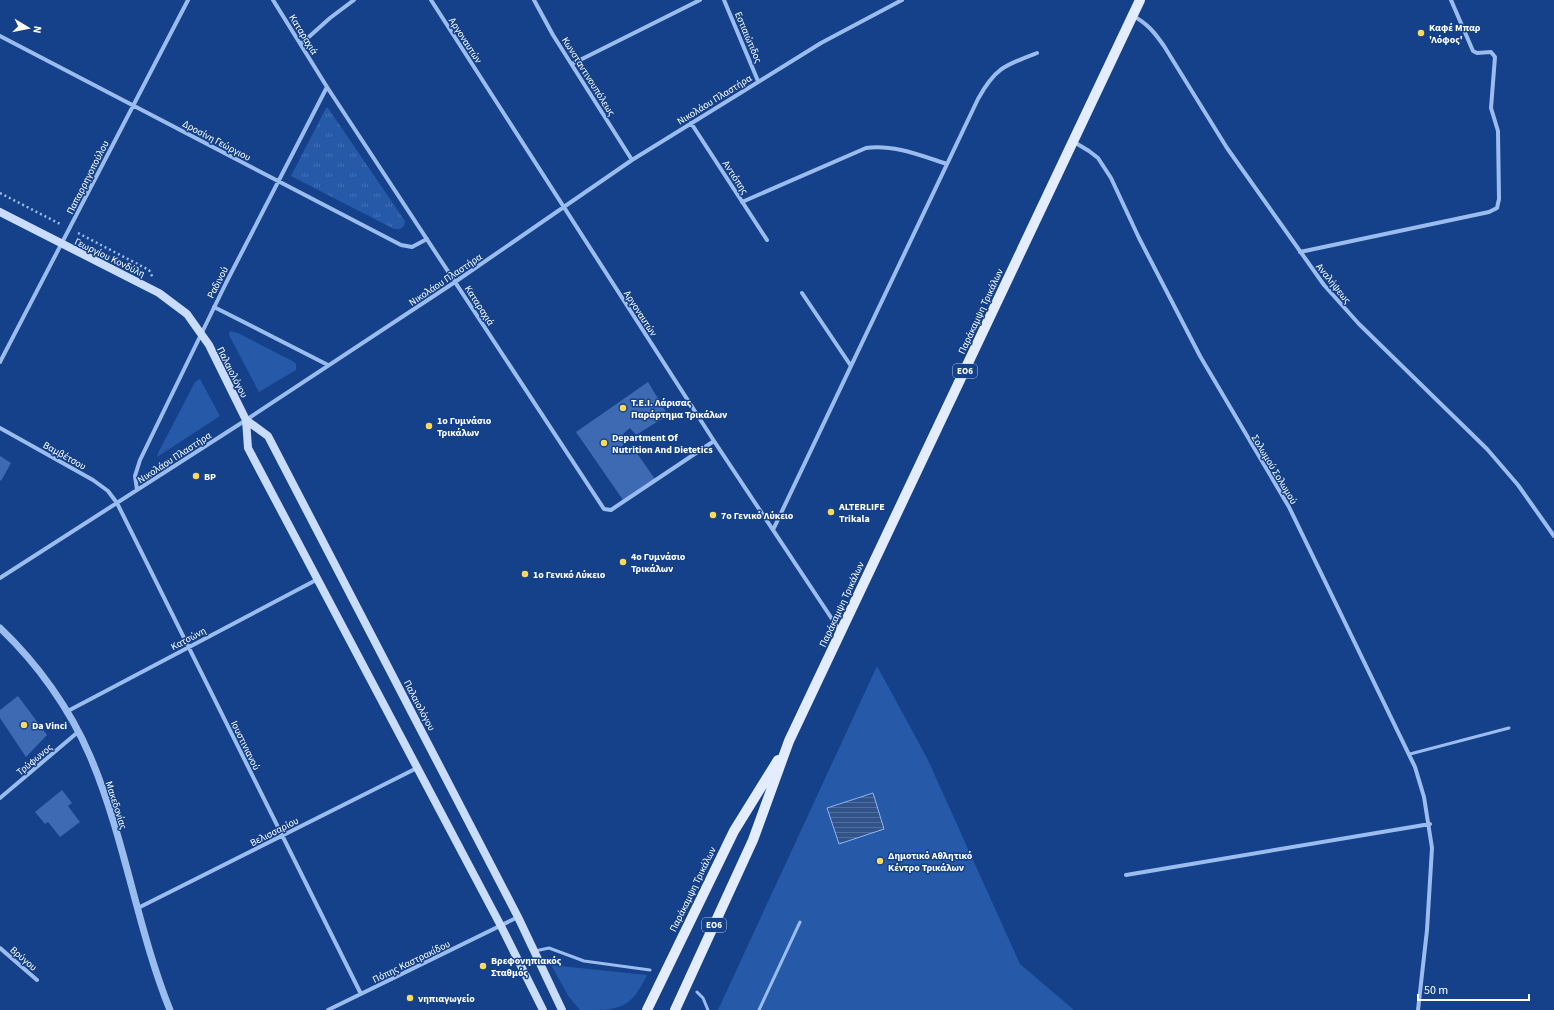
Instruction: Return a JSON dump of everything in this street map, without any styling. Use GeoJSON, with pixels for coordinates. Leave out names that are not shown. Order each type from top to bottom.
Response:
{"type":"FeatureCollection","features":[{"type":"Feature","properties":{"kind":"main road","name":"Παράκαμψη Τρικάλων"},"geometry":{"type":"LineString","coordinates":[[675,1010],[754,840],[789,741],[1140,0]]}},
{"type":"Feature","properties":{"kind":"main road","name":"Γεωργίου Κονδύλη"},"geometry":{"type":"LineString","coordinates":[[0,212],[159,293],[187,314],[201,333]]}},
{"type":"Feature","properties":{"kind":"main road","name":"Παλαιολόγου"},"geometry":{"type":"LineString","coordinates":[[201,333],[218,361],[246,420],[248,448],[501,926],[543,1010]]}},
{"type":"Feature","properties":{"kind":"main road","name":"Παλαιολόγου"},"geometry":{"type":"LineString","coordinates":[[246,420],[268,436],[518,917],[562,1010]]}},
{"type":"Feature","properties":{"kind":"main road","name":"Παράκαμψη Τρικάλων"},"geometry":{"type":"LineString","coordinates":[[647,1010],[734,830],[789,741]]}},
{"type":"Feature","properties":{"kind":"main road"},"geometry":{"type":"LineString","coordinates":[[640,1010],[655,992]]}},
{"type":"Feature","properties":{"kind":"street","name":"Παπαρρηγοπούλου"},"geometry":{"type":"LineString","coordinates":[[0,362],[188,0]]}},
{"type":"Feature","properties":{"kind":"street","name":"Καταραχιά"},"geometry":{"type":"LineString","coordinates":[[273,0],[327,87],[604,509],[611,510],[714,441]]}},
{"type":"Feature","properties":{"kind":"street"},"geometry":{"type":"LineString","coordinates":[[301,44],[330,18],[354,0]]}},
{"type":"Feature","properties":{"kind":"street","name":"Αργοναυτών"},"geometry":{"type":"LineString","coordinates":[[431,0],[714,441],[841,632]]}},
{"type":"Feature","properties":{"kind":"street","name":"Κωνσταντινουπόλεως"},"geometry":{"type":"LineString","coordinates":[[534,0],[632,160]]}},
{"type":"Feature","properties":{"kind":"street"},"geometry":{"type":"LineString","coordinates":[[572,64],[700,0]]}},
{"type":"Feature","properties":{"kind":"street","name":"Εστιαιώτιδος"},"geometry":{"type":"LineString","coordinates":[[724,0],[758,81]]}},
{"type":"Feature","properties":{"kind":"street","name":"Νικολάου Πλαστήρα"},"geometry":{"type":"LineString","coordinates":[[0,578],[246,420],[455,282],[632,160],[821,43],[902,0]]}},
{"type":"Feature","properties":{"kind":"street"},"geometry":{"type":"LineString","coordinates":[[1300,252],[1489,212],[1497,208],[1499,199],[1498,135],[1491,108],[1496,61],[1491,52],[1477,53],[1471,48],[1451,0]]}},
{"type":"Feature","properties":{"kind":"street","name":"Αναλήψεως"},"geometry":{"type":"LineString","coordinates":[[1132,15],[1143,21],[1154,31],[1206,116],[1324,286],[1346,310],[1497,461],[1518,485],[1554,536]]}},
{"type":"Feature","properties":{"kind":"street","name":"Δροσίνη Γεώργιου"},"geometry":{"type":"LineString","coordinates":[[0,36],[401,245],[412,246],[427,239]]}},
{"type":"Feature","properties":{"kind":"street"},"geometry":{"type":"LineString","coordinates":[[773,530],[978,99],[994,74],[1012,62],[1037,53]]}},
{"type":"Feature","properties":{"kind":"street","name":"Ραδινού"},"geometry":{"type":"LineString","coordinates":[[137,490],[135,476],[140,460],[214,307],[327,87]]}},
{"type":"Feature","properties":{"kind":"street","name":"Αντιόπης"},"geometry":{"type":"LineString","coordinates":[[691,123],[767,240]]}},
{"type":"Feature","properties":{"kind":"street","name":"Σολωμού Σολωμού"},"geometry":{"type":"LineString","coordinates":[[1074,142],[1098,158],[1111,178],[1139,238],[1200,356],[1289,507],[1410,754],[1421,784],[1430,824],[1432,848],[1429,908],[1418,1010]]}},
{"type":"Feature","properties":{"kind":"street"},"geometry":{"type":"LineString","coordinates":[[742,202],[866,148],[885,147],[947,164]]}},
{"type":"Feature","properties":{"kind":"street"},"geometry":{"type":"LineString","coordinates":[[802,292],[851,366]]}},
{"type":"Feature","properties":{"kind":"street"},"geometry":{"type":"LineString","coordinates":[[214,307],[328,365]]}},
{"type":"Feature","properties":{"kind":"street","name":"Βαμβέτσου"},"geometry":{"type":"LineString","coordinates":[[0,428],[93,480],[108,491],[117,503]]}},
{"type":"Feature","properties":{"kind":"street","name":"Ιουστινιανού"},"geometry":{"type":"LineString","coordinates":[[117,503],[361,994]]}},
{"type":"Feature","properties":{"kind":"street","name":"Κατσώνη"},"geometry":{"type":"LineString","coordinates":[[66,712],[318,579]]}},
{"type":"Feature","properties":{"kind":"street","name":"Μακεδονίας"},"geometry":{"type":"LineString","coordinates":[[0,628],[37,670],[66,712],[78,732],[96,771],[168,1009]]}},
{"type":"Feature","properties":{"kind":"street","name":"Τρύφωνος"},"geometry":{"type":"LineString","coordinates":[[0,798],[78,732]]}},
{"type":"Feature","properties":{"kind":"street","name":"Βελισσαρίου"},"geometry":{"type":"LineString","coordinates":[[138,908],[417,768]]}},
{"type":"Feature","properties":{"kind":"street"},"geometry":{"type":"LineString","coordinates":[[1126,875],[1430,824]]}},
{"type":"Feature","properties":{"kind":"street","name":"Πόπης Καστρακίδου"},"geometry":{"type":"LineString","coordinates":[[328,1010],[518,917]]}},
{"type":"Feature","properties":{"kind":"street","name":"Βρύγου"},"geometry":{"type":"LineString","coordinates":[[0,948],[37,980]]}},
{"type":"Feature","properties":{"kind":"lane"},"geometry":{"type":"LineString","coordinates":[[1410,754],[1509,728]]}},
{"type":"Feature","properties":{"kind":"lane"},"geometry":{"type":"LineString","coordinates":[[759,1010],[800,922]]}},
{"type":"Feature","properties":{"kind":"lane"},"geometry":{"type":"LineString","coordinates":[[534,952],[549,948],[584,961],[650,970]]}},
{"type":"Feature","properties":{"kind":"lane"},"geometry":{"type":"LineString","coordinates":[[697,992],[703,998],[708,1010]]}},
{"type":"Feature","properties":{"kind":"path"},"geometry":{"type":"LineString","coordinates":[[0,193],[150,270],[159,293]]}},
{"type":"Feature","properties":{"kind":"green space"},"geometry":{"type":"Polygon","coordinates":[[[326,108],[328,108],[405,221],[404,226],[400,229],[394,229],[291,176],[326,108]]]}},
{"type":"Feature","properties":{"kind":"green space"},"geometry":{"type":"Polygon","coordinates":[[[230,331],[238,333],[294,362],[296,364],[296,370],[259,392],[229,335],[230,331]]]}},
{"type":"Feature","properties":{"kind":"green space"},"geometry":{"type":"Polygon","coordinates":[[[200,379],[220,416],[157,457],[195,382],[200,379]]]}},
{"type":"Feature","properties":{"kind":"green space","name":"Δημοτικό Αθλητικό Κέντρο Τρικάλων"},"geometry":{"type":"Polygon","coordinates":[[[877,666],[927,758],[1020,964],[1074,1010],[718,1010],[877,666]]]}},
{"type":"Feature","properties":{"kind":"green space"},"geometry":{"type":"Polygon","coordinates":[[[551,965],[647,975],[635,995],[622,1006],[605,1009],[580,1010],[569,997],[551,965]]]}},
{"type":"Feature","properties":{"kind":"shaded area"},"geometry":{"type":"Polygon","coordinates":[[[873,793],[884,829],[839,844],[827,808],[873,793]]]}},
{"type":"Feature","properties":{"kind":"building","name":"Department Of Nutrition And Dietetics"},"geometry":{"type":"Polygon","coordinates":[[[648,382],[668,415],[636,435],[630,428],[623,434],[628,440],[621,447],[625,455],[634,449],[655,479],[623,500],[576,432],[648,382]]]}},
{"type":"Feature","properties":{"kind":"building"},"geometry":{"type":"Polygon","coordinates":[[[0,456],[11,463],[1,481],[0,480],[0,456]]]}},
{"type":"Feature","properties":{"kind":"building"},"geometry":{"type":"Polygon","coordinates":[[[18,696],[47,735],[26,757],[0,718],[0,710],[18,696]]]}},
{"type":"Feature","properties":{"kind":"building"},"geometry":{"type":"Polygon","coordinates":[[[62,790],[72,803],[68,806],[80,822],[60,837],[48,822],[45,824],[35,812],[62,790]]]}},
{"type":"Feature","properties":{"kind":"place","name":"Καφέ Μπαρ 'Λόφος'"},"geometry":{"type":"Point","coordinates":[1421,33]}},
{"type":"Feature","properties":{"kind":"place","name":"Τ.Ε.Ι. Λάρισας Παράρτημα Τρικάλων"},"geometry":{"type":"Point","coordinates":[623,408]}},
{"type":"Feature","properties":{"kind":"place","name":"1ο Γυμνάσιο Τρικάλων"},"geometry":{"type":"Point","coordinates":[429,426]}},
{"type":"Feature","properties":{"kind":"place","name":"Department Of Nutrition And Dietetics"},"geometry":{"type":"Point","coordinates":[604,443]}},
{"type":"Feature","properties":{"kind":"place","name":"BP"},"geometry":{"type":"Point","coordinates":[196,476]}},
{"type":"Feature","properties":{"kind":"place","name":"ALTERLIFE Trikala"},"geometry":{"type":"Point","coordinates":[831,512]}},
{"type":"Feature","properties":{"kind":"place","name":"7ο Γενικό Λύκειο"},"geometry":{"type":"Point","coordinates":[713,515]}},
{"type":"Feature","properties":{"kind":"place","name":"4ο Γυμνάσιο Τρικάλων"},"geometry":{"type":"Point","coordinates":[623,562]}},
{"type":"Feature","properties":{"kind":"place","name":"1ο Γενικό Λύκειο"},"geometry":{"type":"Point","coordinates":[525,574]}},
{"type":"Feature","properties":{"kind":"place","name":"Da Vinci"},"geometry":{"type":"Point","coordinates":[24,725]}},
{"type":"Feature","properties":{"kind":"place","name":"Δημοτικό Αθλητικό Κέντρο Τρικάλων"},"geometry":{"type":"Point","coordinates":[880,861]}},
{"type":"Feature","properties":{"kind":"place","name":"Βρεφονηπιακός Σταθμός"},"geometry":{"type":"Point","coordinates":[483,966]}},
{"type":"Feature","properties":{"kind":"place","name":"νηπιαγωγείο"},"geometry":{"type":"Point","coordinates":[410,998]}}]}
